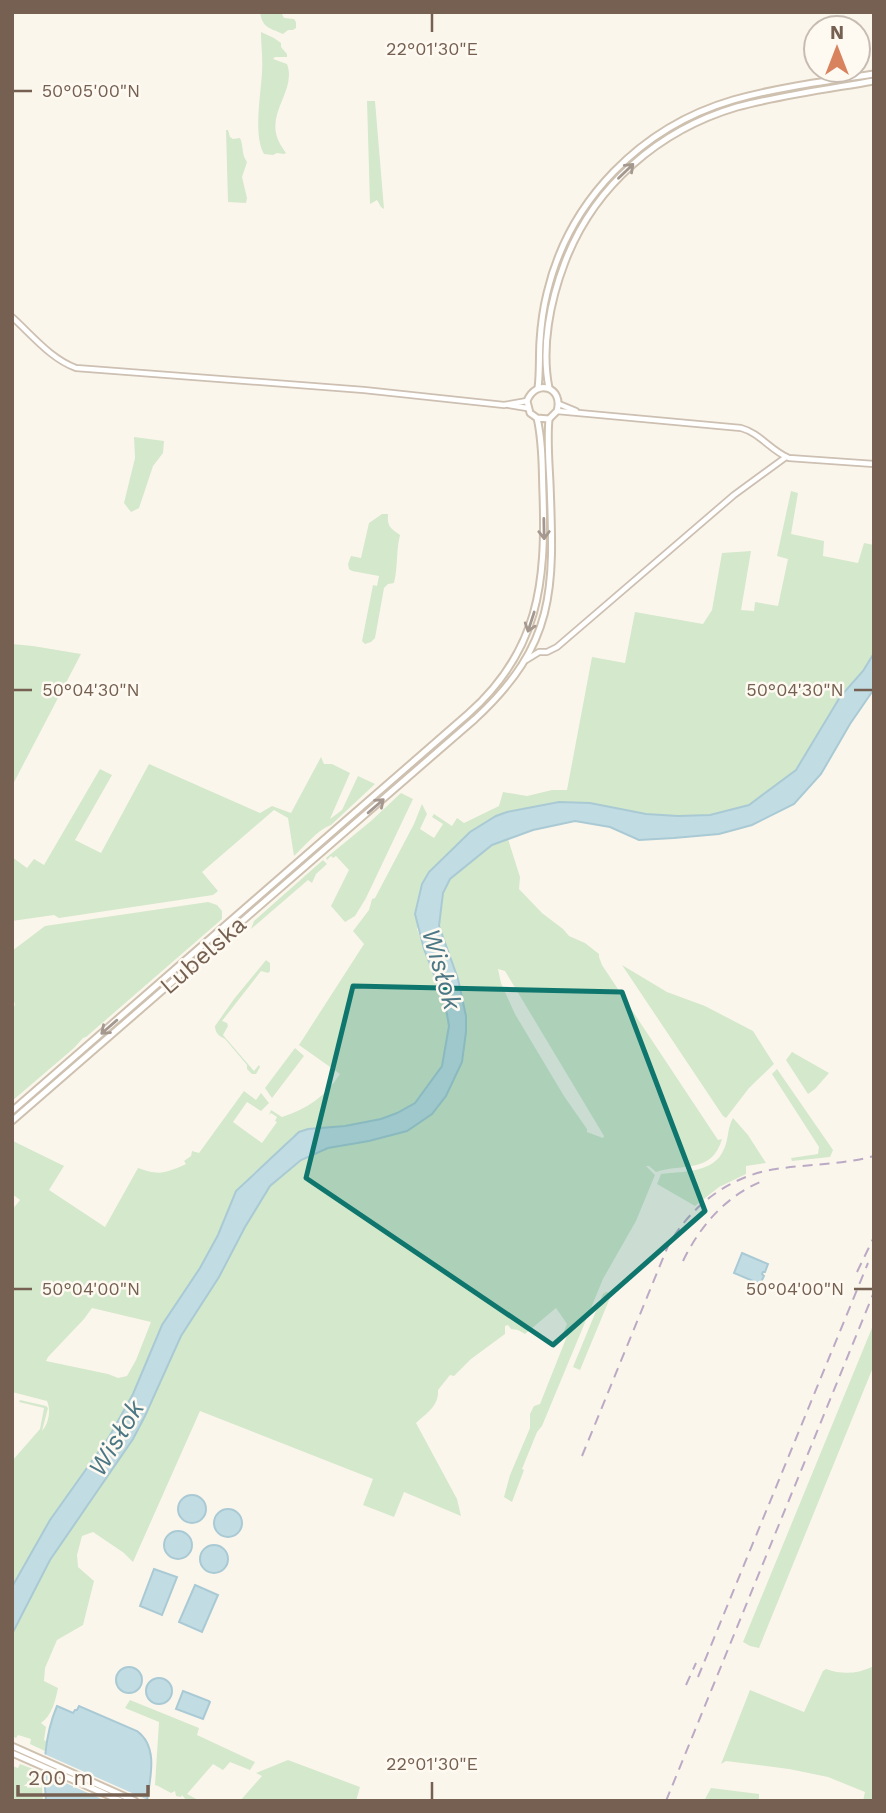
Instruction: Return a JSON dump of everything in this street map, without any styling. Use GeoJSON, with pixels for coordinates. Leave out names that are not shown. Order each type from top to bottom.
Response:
{"type":"FeatureCollection","features":[{"type":"Feature","properties":{"kind":"main road"},"geometry":{"type":"LineString","coordinates":[[538,388],[541,331],[547,292],[560,252],[579,215],[613,172],[648,141],[688,118],[726,102],[788,88],[874,74]]}},
{"type":"Feature","properties":{"kind":"main road"},"geometry":{"type":"LineString","coordinates":[[549,388],[548,338],[555,290],[573,242],[588,215],[619,177],[649,151],[684,128],[729,110],[788,96],[874,81]]}},
{"type":"Feature","properties":{"kind":"main road"},"geometry":{"type":"LineString","coordinates":[[538,388],[549,388],[557,395],[558,408],[549,419],[537,418],[527,408],[530,393],[538,388]]}},
{"type":"Feature","properties":{"kind":"main road","name":"Lubelska"},"geometry":{"type":"LineString","coordinates":[[12,1111],[473,710],[500,681],[515,660],[525,639],[540,584],[544,524],[537,418]]}},
{"type":"Feature","properties":{"kind":"main road","name":"Lubelska"},"geometry":{"type":"LineString","coordinates":[[12,1121],[492,703],[512,681],[534,642],[545,613],[551,586],[549,419]]}},
{"type":"Feature","properties":{"kind":"main road"},"geometry":{"type":"LineString","coordinates":[[540,584],[547,580],[551,586]]}},
{"type":"Feature","properties":{"kind":"main road"},"geometry":{"type":"LineString","coordinates":[[12,1746],[135,1801]]}},
{"type":"Feature","properties":{"kind":"main road"},"geometry":{"type":"LineString","coordinates":[[12,1753],[121,1801]]}},
{"type":"Feature","properties":{"kind":"street"},"geometry":{"type":"LineString","coordinates":[[12,317],[53,355],[76,368],[339,388],[527,408]]}},
{"type":"Feature","properties":{"kind":"street"},"geometry":{"type":"LineString","coordinates":[[509,404],[527,401]]}},
{"type":"Feature","properties":{"kind":"street"},"geometry":{"type":"LineString","coordinates":[[558,408],[741,428],[752,432],[786,457],[874,464]]}},
{"type":"Feature","properties":{"kind":"street"},"geometry":{"type":"LineString","coordinates":[[526,660],[539,652],[547,652],[557,647],[734,495],[786,457]]}},
{"type":"Feature","properties":{"kind":"street"},"geometry":{"type":"LineString","coordinates":[[534,642],[539,652]]}},
{"type":"Feature","properties":{"kind":"highlighted area"},"geometry":{"type":"Polygon","coordinates":[[[353,986],[622,992],[705,1211],[553,1345],[306,1178],[353,986]]]}},
{"type":"Feature","properties":{"kind":"green space"},"geometry":{"type":"Polygon","coordinates":[[[260,12],[281,12],[284,18],[294,19],[296,28],[283,34],[267,27],[260,12]]]}},
{"type":"Feature","properties":{"kind":"green space"},"geometry":{"type":"Polygon","coordinates":[[[261,32],[281,43],[287,54],[287,57],[273,59],[287,64],[289,73],[275,124],[277,138],[286,153],[284,154],[264,154],[259,136],[261,32]]]}},
{"type":"Feature","properties":{"kind":"green space"},"geometry":{"type":"Polygon","coordinates":[[[367,101],[375,101],[384,209],[377,200],[370,204],[367,101]]]}},
{"type":"Feature","properties":{"kind":"green space"},"geometry":{"type":"Polygon","coordinates":[[[226,130],[233,139],[240,138],[247,162],[242,177],[246,203],[228,202],[226,130]]]}},
{"type":"Feature","properties":{"kind":"green space"},"geometry":{"type":"Polygon","coordinates":[[[134,437],[164,441],[163,453],[153,466],[139,508],[131,512],[124,503],[135,458],[134,437]]]}},
{"type":"Feature","properties":{"kind":"green space"},"geometry":{"type":"Polygon","coordinates":[[[791,491],[798,493],[791,534],[824,541],[823,556],[858,563],[864,543],[874,545],[874,653],[863,671],[840,697],[796,770],[749,805],[710,815],[646,814],[590,803],[559,802],[538,806],[469,832],[417,929],[445,1003],[449,1026],[442,1066],[415,1103],[381,1119],[308,1129],[293,1136],[236,1191],[218,1235],[200,1268],[162,1325],[133,1394],[109,1437],[50,1520],[12,1587],[12,1461],[40,1429],[44,1408],[19,1402],[20,1400],[48,1408],[42,1431],[49,1412],[47,1401],[12,1392],[12,1210],[20,1200],[12,1194],[12,1142],[64,1166],[49,1190],[105,1227],[138,1168],[162,1172],[186,1164],[184,1161],[191,1156],[192,1151],[199,1153],[244,1091],[256,1100],[261,1093],[269,1103],[261,1111],[247,1102],[233,1122],[262,1143],[277,1122],[277,1117],[271,1113],[269,1115],[271,1110],[282,1117],[300,1110],[322,1095],[340,1074],[299,1045],[364,944],[353,931],[369,910],[372,899],[375,898],[414,824],[422,804],[427,814],[420,829],[434,838],[443,824],[432,817],[434,814],[452,826],[457,818],[464,823],[499,806],[503,792],[527,796],[552,790],[567,790],[592,657],[625,663],[635,612],[703,624],[712,610],[722,553],[751,551],[741,610],[754,611],[755,602],[778,606],[788,559],[777,556],[791,491]],[[92,1308],[46,1361],[118,1378],[127,1376],[151,1322],[92,1308]]]}},
{"type":"Feature","properties":{"kind":"green space"},"geometry":{"type":"Polygon","coordinates":[[[382,514],[388,514],[390,526],[400,535],[396,571],[394,583],[384,588],[375,638],[365,644],[362,641],[373,585],[377,586],[379,576],[352,571],[348,564],[351,556],[361,558],[369,523],[382,514]]]}},
{"type":"Feature","properties":{"kind":"green space"},"geometry":{"type":"Polygon","coordinates":[[[12,644],[81,654],[12,786],[12,644]]]}},
{"type":"Feature","properties":{"kind":"green space"},"geometry":{"type":"Polygon","coordinates":[[[321,757],[324,764],[332,764],[350,773],[330,819],[342,810],[358,776],[375,784],[294,856],[288,818],[274,810],[202,872],[218,891],[213,895],[59,918],[54,915],[12,921],[12,857],[27,868],[34,859],[44,865],[100,769],[112,775],[75,840],[101,853],[149,764],[260,813],[272,806],[291,813],[321,757]]]}},
{"type":"Feature","properties":{"kind":"green space"},"geometry":{"type":"Polygon","coordinates":[[[401,793],[413,799],[366,898],[355,916],[345,922],[331,906],[349,870],[336,856],[327,860],[326,858],[401,793]]]}},
{"type":"Feature","properties":{"kind":"green space"},"geometry":{"type":"Polygon","coordinates":[[[508,839],[520,877],[519,889],[569,936],[585,943],[599,954],[602,965],[718,1140],[722,1139],[717,1150],[711,1158],[695,1165],[656,1172],[646,1166],[655,1175],[636,1221],[603,1279],[542,1426],[537,1432],[512,1502],[504,1497],[510,1475],[530,1428],[530,1414],[534,1406],[540,1404],[567,1336],[564,1331],[567,1324],[556,1308],[525,1334],[505,1326],[505,1334],[471,1359],[454,1376],[450,1375],[438,1390],[434,1405],[416,1423],[457,1499],[461,1516],[404,1492],[394,1517],[363,1505],[373,1479],[200,1411],[133,1562],[93,1532],[82,1536],[77,1555],[78,1567],[94,1581],[83,1625],[57,1640],[45,1668],[44,1681],[58,1688],[50,1712],[41,1723],[46,1727],[45,1751],[30,1744],[31,1739],[12,1736],[12,1634],[15,1626],[50,1560],[145,1416],[181,1336],[219,1277],[270,1186],[301,1160],[328,1148],[389,1136],[456,1076],[462,1062],[466,1016],[458,979],[439,926],[443,893],[450,879],[492,845],[508,839]],[[498,969],[501,983],[515,1014],[587,1132],[603,1138],[604,1136],[505,971],[498,969]]]}},
{"type":"Feature","properties":{"kind":"green space"},"geometry":{"type":"Polygon","coordinates":[[[323,860],[327,864],[316,874],[312,883],[308,880],[251,929],[254,921],[323,860]]]}},
{"type":"Feature","properties":{"kind":"green space"},"geometry":{"type":"Polygon","coordinates":[[[208,902],[217,905],[222,911],[222,919],[12,1101],[12,1010],[15,1005],[12,994],[12,951],[45,926],[208,902]]]}},
{"type":"Feature","properties":{"kind":"green space"},"geometry":{"type":"Polygon","coordinates":[[[266,960],[270,963],[270,971],[261,971],[222,1021],[228,1026],[223,1035],[254,1071],[259,1065],[256,1074],[252,1074],[218,1034],[215,1026],[266,960]]]}},
{"type":"Feature","properties":{"kind":"green space"},"geometry":{"type":"Polygon","coordinates":[[[622,965],[667,992],[705,1006],[753,1031],[774,1064],[749,1088],[726,1118],[723,1116],[622,965]]]}},
{"type":"Feature","properties":{"kind":"green space"},"geometry":{"type":"Polygon","coordinates":[[[295,1048],[304,1056],[272,1098],[265,1088],[295,1048]]]}},
{"type":"Feature","properties":{"kind":"green space"},"geometry":{"type":"Polygon","coordinates":[[[792,1052],[829,1073],[808,1094],[786,1060],[792,1052]]]}},
{"type":"Feature","properties":{"kind":"green space"},"geometry":{"type":"Polygon","coordinates":[[[777,1069],[833,1150],[830,1157],[792,1161],[791,1158],[818,1154],[819,1147],[772,1074],[777,1069]]]}},
{"type":"Feature","properties":{"kind":"green space"},"geometry":{"type":"Polygon","coordinates":[[[733,1118],[766,1163],[746,1166],[746,1174],[719,1187],[695,1206],[657,1184],[661,1174],[697,1170],[713,1163],[724,1149],[733,1118]]]}},
{"type":"Feature","properties":{"kind":"green space"},"geometry":{"type":"Polygon","coordinates":[[[606,1292],[612,1293],[580,1370],[573,1367],[606,1292]]]}},
{"type":"Feature","properties":{"kind":"green space"},"geometry":{"type":"Polygon","coordinates":[[[874,1323],[874,1365],[759,1648],[750,1646],[743,1642],[874,1323]]]}},
{"type":"Feature","properties":{"kind":"green space"},"geometry":{"type":"Polygon","coordinates":[[[874,1666],[874,1801],[863,1801],[865,1792],[828,1777],[726,1761],[721,1764],[750,1690],[804,1712],[826,1669],[850,1673],[874,1666]]]}},
{"type":"Feature","properties":{"kind":"green space"},"geometry":{"type":"Polygon","coordinates":[[[130,1700],[199,1728],[197,1735],[255,1762],[250,1770],[230,1762],[223,1770],[213,1764],[187,1794],[200,1801],[187,1801],[182,1795],[176,1796],[175,1791],[171,1793],[155,1785],[159,1722],[125,1708],[130,1700]]]}},
{"type":"Feature","properties":{"kind":"green space"},"geometry":{"type":"Polygon","coordinates":[[[288,1760],[360,1787],[356,1801],[240,1801],[262,1776],[256,1773],[288,1760]]]}},
{"type":"Feature","properties":{"kind":"green space"},"geometry":{"type":"Polygon","coordinates":[[[20,1764],[41,1772],[43,1801],[12,1801],[12,1766],[18,1768],[20,1764]]]}},
{"type":"Feature","properties":{"kind":"green space"},"geometry":{"type":"Polygon","coordinates":[[[711,1788],[759,1794],[759,1801],[704,1801],[711,1788]]]}},
{"type":"Feature","properties":{"kind":"water","name":"Wisłok"},"geometry":{"type":"Polygon","coordinates":[[[874,653],[874,689],[821,774],[794,804],[752,825],[719,834],[639,840],[610,827],[575,821],[533,830],[492,845],[450,879],[443,893],[439,926],[458,979],[466,1016],[466,1032],[462,1062],[446,1096],[432,1114],[407,1131],[328,1148],[301,1160],[270,1186],[219,1277],[181,1336],[133,1439],[50,1560],[12,1634],[12,1587],[50,1520],[109,1437],[133,1394],[162,1325],[200,1268],[218,1235],[236,1191],[299,1132],[345,1126],[397,1113],[415,1103],[442,1066],[449,1026],[445,1003],[424,949],[415,914],[422,884],[429,872],[470,832],[507,812],[559,802],[590,803],[646,814],[678,816],[710,815],[749,805],[796,770],[840,697],[863,671],[874,653]]]}},
{"type":"Feature","properties":{"kind":"water"},"geometry":{"type":"Polygon","coordinates":[[[742,1253],[768,1264],[760,1284],[734,1273],[742,1253]]]}},
{"type":"Feature","properties":{"kind":"water"},"geometry":{"type":"Polygon","coordinates":[[[192,1495],[202,1499],[206,1509],[202,1519],[192,1523],[182,1519],[178,1509],[182,1499],[192,1495]]]}},
{"type":"Feature","properties":{"kind":"water"},"geometry":{"type":"Polygon","coordinates":[[[228,1509],[238,1513],[242,1523],[238,1533],[228,1537],[218,1533],[214,1523],[218,1513],[228,1509]]]}},
{"type":"Feature","properties":{"kind":"water"},"geometry":{"type":"Polygon","coordinates":[[[178,1531],[188,1535],[192,1545],[188,1555],[178,1559],[168,1555],[164,1545],[168,1535],[178,1531]]]}},
{"type":"Feature","properties":{"kind":"water"},"geometry":{"type":"Polygon","coordinates":[[[214,1545],[224,1549],[228,1559],[224,1569],[214,1573],[204,1569],[200,1559],[204,1549],[214,1545]]]}},
{"type":"Feature","properties":{"kind":"water"},"geometry":{"type":"Polygon","coordinates":[[[154,1569],[177,1577],[162,1615],[140,1606],[154,1569]]]}},
{"type":"Feature","properties":{"kind":"water"},"geometry":{"type":"Polygon","coordinates":[[[195,1585],[218,1595],[202,1632],[179,1622],[195,1585]]]}},
{"type":"Feature","properties":{"kind":"water"},"geometry":{"type":"Polygon","coordinates":[[[129,1667],[138,1671],[142,1680],[138,1689],[129,1693],[120,1689],[116,1680],[120,1671],[129,1667]]]}},
{"type":"Feature","properties":{"kind":"water"},"geometry":{"type":"Polygon","coordinates":[[[159,1678],[168,1682],[172,1691],[168,1700],[159,1704],[150,1700],[146,1691],[150,1682],[159,1678]]]}},
{"type":"Feature","properties":{"kind":"water"},"geometry":{"type":"Polygon","coordinates":[[[183,1691],[210,1702],[203,1719],[176,1709],[183,1691]]]}},
{"type":"Feature","properties":{"kind":"water"},"geometry":{"type":"Polygon","coordinates":[[[57,1706],[73,1713],[79,1706],[137,1731],[144,1738],[151,1754],[147,1801],[46,1801],[46,1753],[49,1729],[57,1706]]]}},
{"type":"Feature","properties":{"kind":"pier"},"geometry":{"type":"Polygon","coordinates":[[[42,1753],[150,1801],[106,1801],[41,1772],[42,1753]]]}},
{"type":"Feature","properties":{"kind":"railway"},"geometry":{"type":"LineString","coordinates":[[582,1456],[668,1246],[677,1231],[700,1205],[728,1186],[759,1173],[874,1156]]}},
{"type":"Feature","properties":{"kind":"railway"},"geometry":{"type":"LineString","coordinates":[[683,1261],[716,1212],[751,1186],[765,1180]]}},
{"type":"Feature","properties":{"kind":"railway"},"geometry":{"type":"LineString","coordinates":[[857,1272],[874,1237]]}},
{"type":"Feature","properties":{"kind":"railway"},"geometry":{"type":"LineString","coordinates":[[698,1677],[868,1263]]}},
{"type":"Feature","properties":{"kind":"railway"},"geometry":{"type":"LineString","coordinates":[[666,1801],[874,1292]]}},
{"type":"Feature","properties":{"kind":"railway"},"geometry":{"type":"LineString","coordinates":[[686,1685],[696,1663]]}}]}
